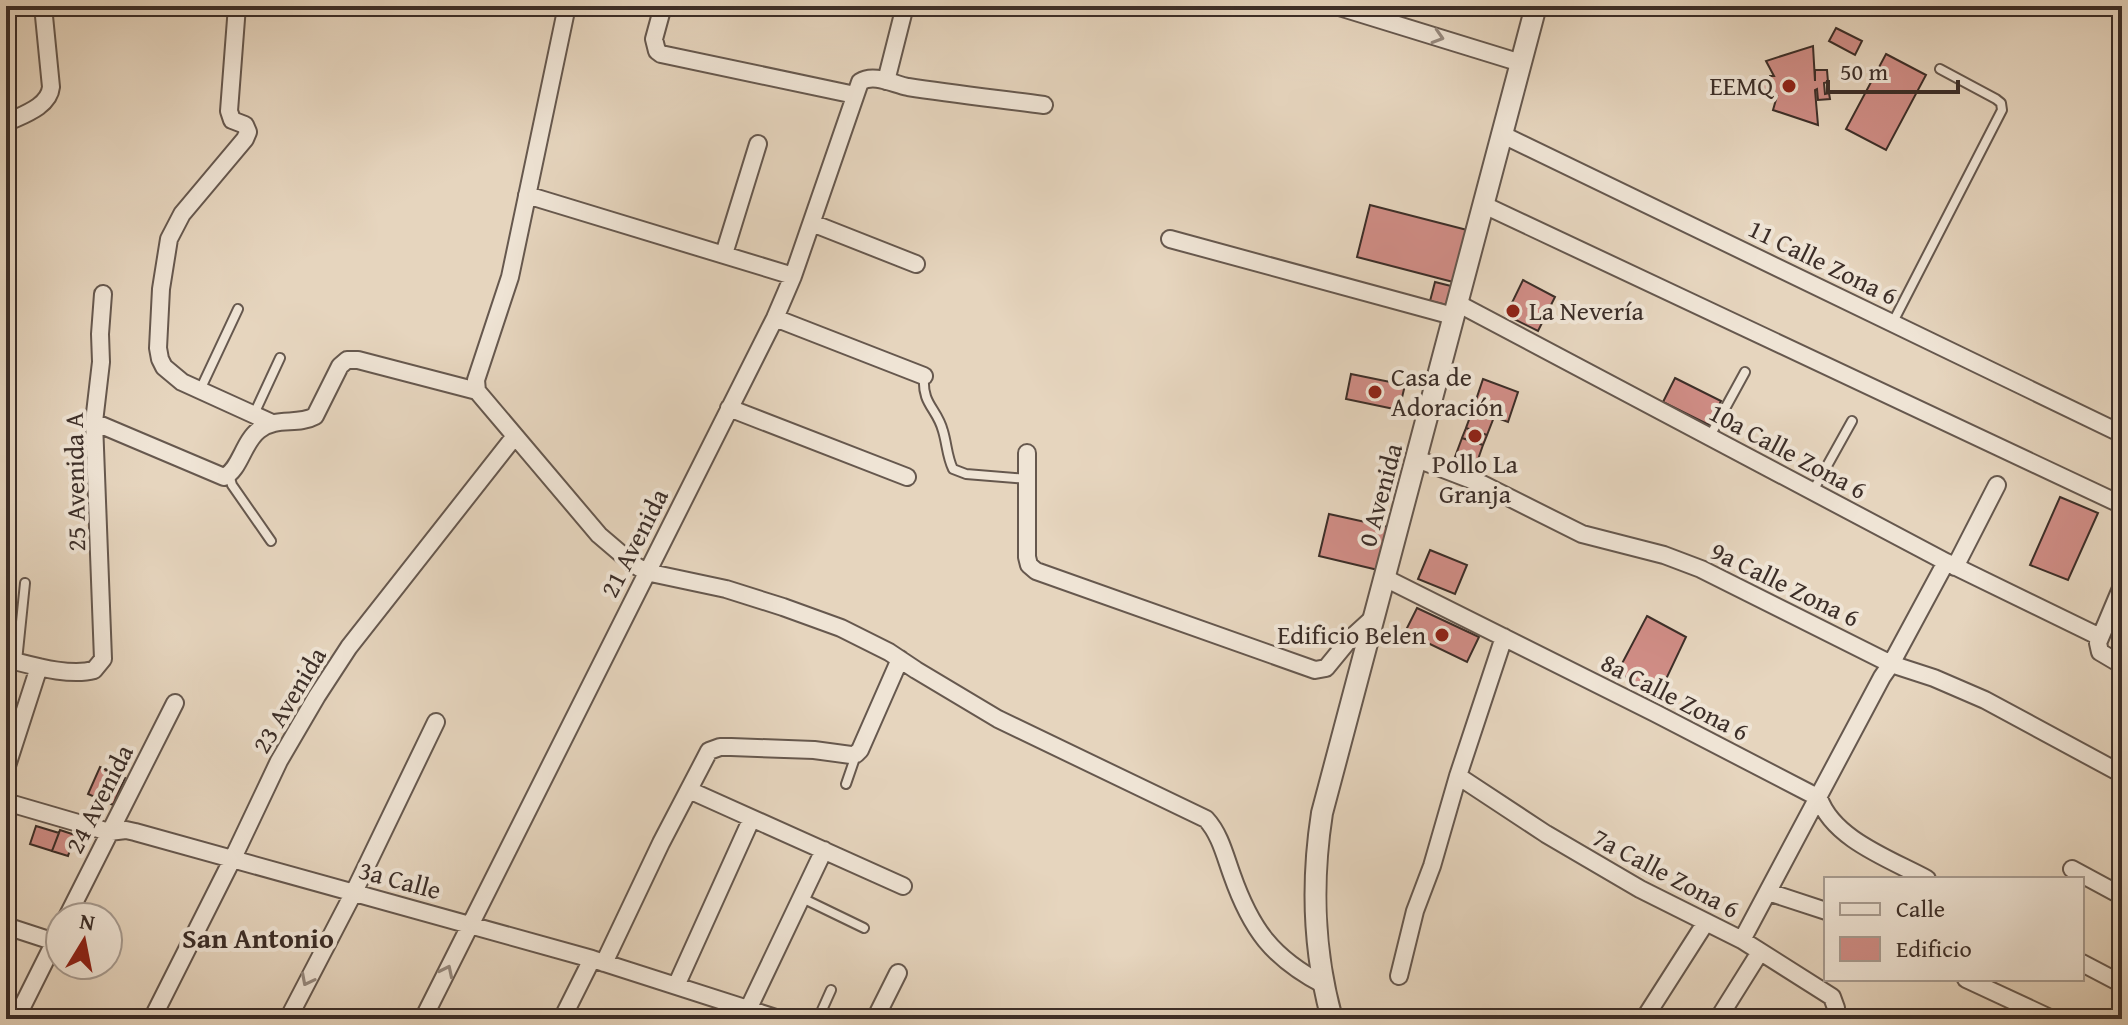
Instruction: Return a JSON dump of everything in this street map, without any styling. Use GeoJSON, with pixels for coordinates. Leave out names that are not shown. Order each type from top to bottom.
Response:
{"type":"FeatureCollection","features":[{"type":"Feature","properties":{"kind":"street"},"geometry":{"type":"LineString","coordinates":[[6,123],[44,102],[49,96],[51,87],[43,6]]}},
{"type":"Feature","properties":{"kind":"street"},"geometry":{"type":"LineString","coordinates":[[237,6],[229,111],[232,120],[247,127],[247,135],[174,228],[165,256],[161,289],[158,319],[160,359],[172,376],[270,422],[312,418],[340,366],[352,360],[477,391]]}},
{"type":"Feature","properties":{"kind":"street"},"geometry":{"type":"LineString","coordinates":[[567,6],[510,277],[476,380],[477,391],[599,535],[646,572],[726,589],[841,628],[900,659],[998,719],[1206,819],[1220,840],[1239,894],[1269,946],[1305,975],[1328,1006]]}},
{"type":"Feature","properties":{"kind":"street"},"geometry":{"type":"LineString","coordinates":[[663,6],[654,39],[661,54],[855,95]]}},
{"type":"Feature","properties":{"kind":"street"},"geometry":{"type":"LineString","coordinates":[[905,6],[886,81],[1044,105]]}},
{"type":"Feature","properties":{"kind":"street"},"geometry":{"type":"LineString","coordinates":[[1336,6],[1521,63]]}},
{"type":"Feature","properties":{"kind":"street","name":"0 Avenida"},"geometry":{"type":"LineString","coordinates":[[1328,1006],[1316,919],[1316,854],[1325,802],[1536,6]]}},
{"type":"Feature","properties":{"kind":"street","name":"21 Avenida"},"geometry":{"type":"LineString","coordinates":[[423,1019],[775,318],[793,276],[860,82],[874,78],[886,81]]}},
{"type":"Feature","properties":{"kind":"street","name":"11 Calle Zona 6"},"geometry":{"type":"LineString","coordinates":[[1503,135],[2122,434]]}},
{"type":"Feature","properties":{"kind":"street"},"geometry":{"type":"LineString","coordinates":[[724,254],[758,144]]}},
{"type":"Feature","properties":{"kind":"street"},"geometry":{"type":"LineString","coordinates":[[527,195],[793,276]]}},
{"type":"Feature","properties":{"kind":"street"},"geometry":{"type":"LineString","coordinates":[[1484,205],[2122,505]]}},
{"type":"Feature","properties":{"kind":"street"},"geometry":{"type":"LineString","coordinates":[[812,223],[916,264]]}},
{"type":"Feature","properties":{"kind":"street","name":"10a Calle Zona 6"},"geometry":{"type":"LineString","coordinates":[[1170,239],[1455,310],[1709,437],[2099,642],[2105,656],[2122,665]]}},
{"type":"Feature","properties":{"kind":"street","name":"25 Avenida A"},"geometry":{"type":"LineString","coordinates":[[39,667],[78,672],[97,668],[104,654],[94,422],[101,362],[103,294]]}},
{"type":"Feature","properties":{"kind":"street"},"geometry":{"type":"LineString","coordinates":[[775,318],[924,376]]}},
{"type":"Feature","properties":{"kind":"street"},"geometry":{"type":"LineString","coordinates":[[729,408],[907,477]]}},
{"type":"Feature","properties":{"kind":"street"},"geometry":{"type":"LineString","coordinates":[[94,422],[220,476],[229,475],[251,437],[270,422]]}},
{"type":"Feature","properties":{"kind":"street","name":"23 Avenida"},"geometry":{"type":"LineString","coordinates":[[152,1019],[293,737],[349,647],[515,436]]}},
{"type":"Feature","properties":{"kind":"street"},"geometry":{"type":"LineString","coordinates":[[1027,453],[1027,557],[1029,565],[1036,571],[1315,670],[1326,668],[1372,619]]}},
{"type":"Feature","properties":{"kind":"street","name":"9a Calle Zona 6"},"geometry":{"type":"LineString","coordinates":[[1417,459],[1482,484],[1582,534],[1664,555],[1701,569],[1891,664],[1985,700],[2122,774]]}},
{"type":"Feature","properties":{"kind":"street"},"geometry":{"type":"LineString","coordinates":[[1742,940],[1882,677],[1997,485]]}},
{"type":"Feature","properties":{"kind":"street","name":"8a Calle Zona 6"},"geometry":{"type":"LineString","coordinates":[[1385,578],[1819,798],[1823,811],[1843,833],[1923,877]]}},
{"type":"Feature","properties":{"kind":"street"},"geometry":{"type":"LineString","coordinates":[[2099,642],[2122,586]]}},
{"type":"Feature","properties":{"kind":"street"},"geometry":{"type":"LineString","coordinates":[[1399,976],[1415,911],[1504,637]]}},
{"type":"Feature","properties":{"kind":"street"},"geometry":{"type":"LineString","coordinates":[[562,1019],[598,961],[705,756],[713,749],[731,747],[856,754],[900,659]]}},
{"type":"Feature","properties":{"kind":"street"},"geometry":{"type":"LineString","coordinates":[[6,769],[39,667],[11,660]]}},
{"type":"Feature","properties":{"kind":"street","name":"24 Avenida"},"geometry":{"type":"LineString","coordinates":[[75,901],[175,703]]}},
{"type":"Feature","properties":{"kind":"street"},"geometry":{"type":"LineString","coordinates":[[288,1019],[354,892],[436,722]]}},
{"type":"Feature","properties":{"kind":"street","name":"7a Calle Zona 6"},"geometry":{"type":"LineString","coordinates":[[1458,776],[1640,889],[1742,940],[1832,997],[1836,1008],[1830,1019]]}},
{"type":"Feature","properties":{"kind":"street"},"geometry":{"type":"LineString","coordinates":[[689,790],[903,886]]}},
{"type":"Feature","properties":{"kind":"street","name":"3a Calle"},"geometry":{"type":"LineString","coordinates":[[6,802],[109,832],[126,830],[233,858],[470,924],[676,986],[745,1014],[779,1019]]}},
{"type":"Feature","properties":{"kind":"street"},"geometry":{"type":"LineString","coordinates":[[676,986],[751,820]]}},
{"type":"Feature","properties":{"kind":"street"},"geometry":{"type":"LineString","coordinates":[[745,1014],[824,850]]}},
{"type":"Feature","properties":{"kind":"street"},"geometry":{"type":"LineString","coordinates":[[2072,869],[2122,896]]}},
{"type":"Feature","properties":{"kind":"street"},"geometry":{"type":"LineString","coordinates":[[1768,892],[1824,910]]}},
{"type":"Feature","properties":{"kind":"street"},"geometry":{"type":"LineString","coordinates":[[1644,1019],[1706,922]]}},
{"type":"Feature","properties":{"kind":"street"},"geometry":{"type":"LineString","coordinates":[[6,926],[44,933]]}},
{"type":"Feature","properties":{"kind":"street"},"geometry":{"type":"LineString","coordinates":[[1718,1019],[1760,952]]}},
{"type":"Feature","properties":{"kind":"street"},"geometry":{"type":"LineString","coordinates":[[16,1019],[44,962]]}},
{"type":"Feature","properties":{"kind":"street"},"geometry":{"type":"LineString","coordinates":[[2084,964],[2122,984]]}},
{"type":"Feature","properties":{"kind":"street"},"geometry":{"type":"LineString","coordinates":[[875,1019],[898,973]]}},
{"type":"Feature","properties":{"kind":"street"},"geometry":{"type":"LineString","coordinates":[[1970,981],[2052,1019]]}},
{"type":"Feature","properties":{"kind":"lane"},"geometry":{"type":"LineString","coordinates":[[1893,322],[2002,110],[2001,103],[1996,99],[1940,69]]}},
{"type":"Feature","properties":{"kind":"lane"},"geometry":{"type":"LineString","coordinates":[[200,390],[238,309]]}},
{"type":"Feature","properties":{"kind":"lane"},"geometry":{"type":"LineString","coordinates":[[254,414],[280,358]]}},
{"type":"Feature","properties":{"kind":"lane"},"geometry":{"type":"LineString","coordinates":[[1709,437],[1745,372]]}},
{"type":"Feature","properties":{"kind":"lane"},"geometry":{"type":"LineString","coordinates":[[924,376],[925,398],[940,422],[953,469],[966,474],[1027,479]]}},
{"type":"Feature","properties":{"kind":"lane"},"geometry":{"type":"LineString","coordinates":[[1813,491],[1852,421]]}},
{"type":"Feature","properties":{"kind":"lane"},"geometry":{"type":"LineString","coordinates":[[229,475],[232,485],[271,541]]}},
{"type":"Feature","properties":{"kind":"lane"},"geometry":{"type":"LineString","coordinates":[[11,660],[25,583]]}},
{"type":"Feature","properties":{"kind":"lane"},"geometry":{"type":"LineString","coordinates":[[846,784],[856,754]]}},
{"type":"Feature","properties":{"kind":"lane"},"geometry":{"type":"LineString","coordinates":[[801,898],[864,928]]}},
{"type":"Feature","properties":{"kind":"lane"},"geometry":{"type":"LineString","coordinates":[[818,1019],[831,990]]}},
{"type":"Feature","properties":{"kind":"building"},"geometry":{"type":"Polygon","coordinates":[[[1836,28],[1862,41],[1855,55],[1829,41],[1836,28]]]}},
{"type":"Feature","properties":{"kind":"building"},"geometry":{"type":"Polygon","coordinates":[[[1813,46],[1815,81],[1815,70],[1827,70],[1825,94],[1829,93],[1830,99],[1818,100],[1815,90],[1818,125],[1773,110],[1777,96],[1772,96],[1771,90],[1743,92],[1742,83],[1770,81],[1770,76],[1774,76],[1766,61],[1813,46]]]}},
{"type":"Feature","properties":{"kind":"building"},"geometry":{"type":"Polygon","coordinates":[[[1886,54],[1926,75],[1886,150],[1846,129],[1886,54]]]}},
{"type":"Feature","properties":{"kind":"building"},"geometry":{"type":"Polygon","coordinates":[[[1370,205],[1471,231],[1457,283],[1357,257],[1370,205]]]}},
{"type":"Feature","properties":{"kind":"building"},"geometry":{"type":"Polygon","coordinates":[[[1523,280],[1555,297],[1538,331],[1506,315],[1523,280]]]}},
{"type":"Feature","properties":{"kind":"building"},"geometry":{"type":"Polygon","coordinates":[[[1435,282],[1455,287],[1451,306],[1430,301],[1435,282]]]}},
{"type":"Feature","properties":{"kind":"building","name":"Casa de Adoración"},"geometry":{"type":"Polygon","coordinates":[[[1351,374],[1405,385],[1399,410],[1346,399],[1351,374]]]}},
{"type":"Feature","properties":{"kind":"building"},"geometry":{"type":"Polygon","coordinates":[[[1675,378],[1721,401],[1709,425],[1663,402],[1675,378]]]}},
{"type":"Feature","properties":{"kind":"building"},"geometry":{"type":"Polygon","coordinates":[[[1483,379],[1518,392],[1508,422],[1473,409],[1483,379]]]}},
{"type":"Feature","properties":{"kind":"building"},"geometry":{"type":"Polygon","coordinates":[[[1473,409],[1494,417],[1487,435],[1466,428],[1473,409]]]}},
{"type":"Feature","properties":{"kind":"building","name":"Pollo La Granja"},"geometry":{"type":"Polygon","coordinates":[[[1466,428],[1487,435],[1483,445],[1462,438],[1466,428]]]}},
{"type":"Feature","properties":{"kind":"building"},"geometry":{"type":"Polygon","coordinates":[[[1462,438],[1483,445],[1476,465],[1455,457],[1462,438]]]}},
{"type":"Feature","properties":{"kind":"building"},"geometry":{"type":"Polygon","coordinates":[[[2060,497],[2098,513],[2068,580],[2030,565],[2060,497]]]}},
{"type":"Feature","properties":{"kind":"building"},"geometry":{"type":"Polygon","coordinates":[[[1329,514],[1388,527],[1378,570],[1319,556],[1329,514]]]}},
{"type":"Feature","properties":{"kind":"building"},"geometry":{"type":"Polygon","coordinates":[[[1430,550],[1467,565],[1455,594],[1418,579],[1430,550]]]}},
{"type":"Feature","properties":{"kind":"building","name":"Edificio Belen"},"geometry":{"type":"Polygon","coordinates":[[[1417,608],[1479,637],[1467,662],[1405,632],[1417,608]]]}},
{"type":"Feature","properties":{"kind":"building"},"geometry":{"type":"Polygon","coordinates":[[[1647,616],[1686,637],[1659,694],[1617,673],[1647,616]]]}},
{"type":"Feature","properties":{"kind":"building"},"geometry":{"type":"Polygon","coordinates":[[[100,767],[125,778],[113,805],[88,794],[100,767]]]}},
{"type":"Feature","properties":{"kind":"building"},"geometry":{"type":"Polygon","coordinates":[[[36,826],[59,833],[52,851],[30,844],[36,826]]]}},
{"type":"Feature","properties":{"kind":"building"},"geometry":{"type":"Polygon","coordinates":[[[60,830],[75,835],[68,856],[52,851],[60,830]]]}},
{"type":"Feature","properties":{"kind":"place","name":"EEMQ"},"geometry":{"type":"Point","coordinates":[1789,86]}},
{"type":"Feature","properties":{"kind":"place","name":"La Nevería"},"geometry":{"type":"Point","coordinates":[1513,311]}},
{"type":"Feature","properties":{"kind":"place","name":"Casa de Adoración"},"geometry":{"type":"Point","coordinates":[1375,392]}},
{"type":"Feature","properties":{"kind":"place","name":"Pollo La Granja"},"geometry":{"type":"Point","coordinates":[1475,436]}},
{"type":"Feature","properties":{"kind":"place","name":"Edificio Belen"},"geometry":{"type":"Point","coordinates":[1442,635]}},
{"type":"Feature","properties":{"kind":"district","name":"San Antonio"},"geometry":{"type":"Point","coordinates":[258,938]}}]}
